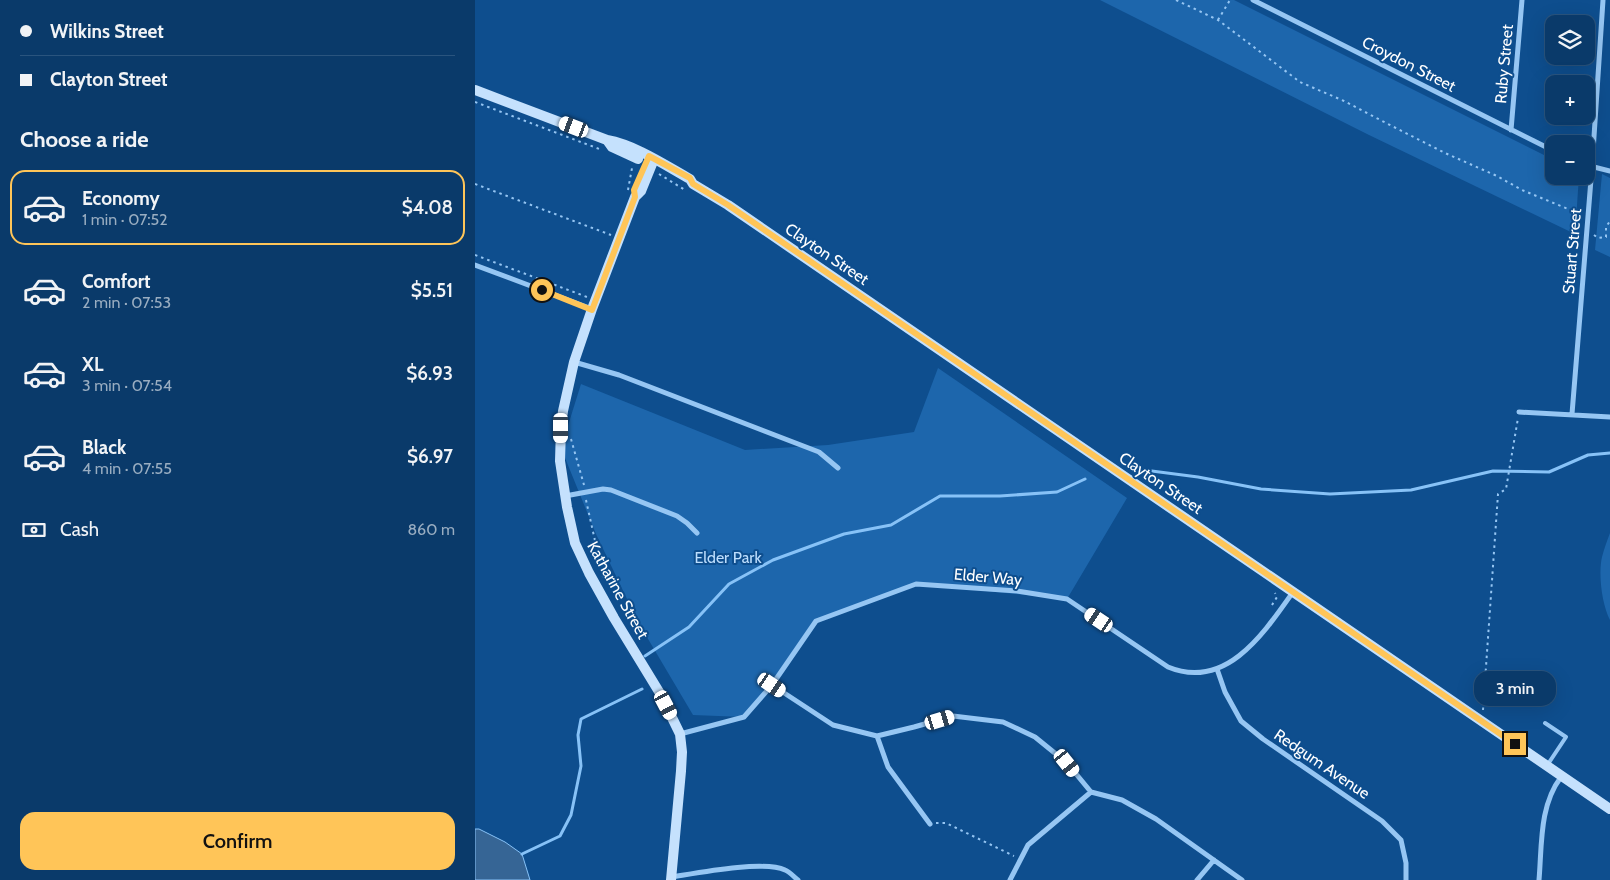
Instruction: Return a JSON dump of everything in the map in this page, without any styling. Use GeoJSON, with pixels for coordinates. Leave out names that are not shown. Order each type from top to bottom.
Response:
{"type":"FeatureCollection","features":[{"type":"Feature","properties":{"kind":"main road","name":"Clayton Street"},"geometry":{"type":"LineString","coordinates":[[475,90],[607,140],[617,141],[651,163],[690,178],[691,188],[728,205],[1610,809]]}},
{"type":"Feature","properties":{"kind":"main road","name":"Katharine Street"},"geometry":{"type":"LineString","coordinates":[[651,163],[641,191],[630,197],[574,362],[561,428],[561,461],[565,496],[575,543],[589,573],[661,695],[680,734],[682,752],[672,878]]}},
{"type":"Feature","properties":{"kind":"street","name":"Croydon Street"},"geometry":{"type":"LineString","coordinates":[[1253,0],[1545,147]]}},
{"type":"Feature","properties":{"kind":"street","name":"Ruby Street"},"geometry":{"type":"LineString","coordinates":[[1511,130],[1522,0]]}},
{"type":"Feature","properties":{"kind":"street","name":"Stuart Street"},"geometry":{"type":"LineString","coordinates":[[1592,135],[1603,0]]}},
{"type":"Feature","properties":{"kind":"street"},"geometry":{"type":"LineString","coordinates":[[1595,167],[1610,171]]}},
{"type":"Feature","properties":{"kind":"street","name":"Stuart Street"},"geometry":{"type":"LineString","coordinates":[[1572,414],[1588,185]]}},
{"type":"Feature","properties":{"kind":"street"},"geometry":{"type":"LineString","coordinates":[[475,265],[592,310]]}},
{"type":"Feature","properties":{"kind":"street"},"geometry":{"type":"LineString","coordinates":[[574,362],[619,375],[819,452],[839,468]]}},
{"type":"Feature","properties":{"kind":"street"},"geometry":{"type":"LineString","coordinates":[[1519,412],[1610,417]]}},
{"type":"Feature","properties":{"kind":"street"},"geometry":{"type":"LineString","coordinates":[[565,496],[611,490],[677,516],[697,533]]}},
{"type":"Feature","properties":{"kind":"street","name":"Elder Way"},"geometry":{"type":"LineString","coordinates":[[680,734],[744,717],[772,685],[816,621],[916,584],[1017,591],[1067,599],[1168,667],[1179,672],[1188,673],[1202,673],[1217,669],[1233,660],[1258,639],[1293,592]]}},
{"type":"Feature","properties":{"kind":"street","name":"Redgum Avenue"},"geometry":{"type":"LineString","coordinates":[[1217,669],[1225,692],[1241,721],[1263,739],[1382,820],[1401,840],[1407,863],[1406,880]]}},
{"type":"Feature","properties":{"kind":"street"},"geometry":{"type":"LineString","coordinates":[[772,685],[833,725],[877,736],[953,716],[1003,722],[1035,737],[1067,763],[1091,792],[1122,800],[1156,819],[1242,880]]}},
{"type":"Feature","properties":{"kind":"street"},"geometry":{"type":"LineString","coordinates":[[877,736],[888,767],[930,824]]}},
{"type":"Feature","properties":{"kind":"street"},"geometry":{"type":"LineString","coordinates":[[1539,880],[1545,814],[1550,794],[1561,777]]}},
{"type":"Feature","properties":{"kind":"street"},"geometry":{"type":"LineString","coordinates":[[1010,880],[1027,845],[1091,792]]}},
{"type":"Feature","properties":{"kind":"street"},"geometry":{"type":"LineString","coordinates":[[1197,880],[1214,860]]}},
{"type":"Feature","properties":{"kind":"street"},"geometry":{"type":"LineString","coordinates":[[672,878],[708,871],[767,866],[786,870],[798,880]]}},
{"type":"Feature","properties":{"kind":"lane"},"geometry":{"type":"LineString","coordinates":[[1545,722],[1566,737],[1546,766]]}},
{"type":"Feature","properties":{"kind":"path"},"geometry":{"type":"LineString","coordinates":[[1176,0],[1218,20],[1300,82],[1345,101],[1522,190],[1577,214],[1586,231],[1598,238],[1606,237],[1606,227],[1610,221]]}},
{"type":"Feature","properties":{"kind":"path"},"geometry":{"type":"LineString","coordinates":[[1218,20],[1230,0]]}},
{"type":"Feature","properties":{"kind":"path"},"geometry":{"type":"LineString","coordinates":[[475,102],[606,151]]}},
{"type":"Feature","properties":{"kind":"path"},"geometry":{"type":"LineString","coordinates":[[651,163],[691,188]]}},
{"type":"Feature","properties":{"kind":"path"},"geometry":{"type":"LineString","coordinates":[[630,197],[629,188],[632,165]]}},
{"type":"Feature","properties":{"kind":"path"},"geometry":{"type":"LineString","coordinates":[[475,184],[610,235]]}},
{"type":"Feature","properties":{"kind":"path"},"geometry":{"type":"LineString","coordinates":[[608,239],[613,230]]}},
{"type":"Feature","properties":{"kind":"path"},"geometry":{"type":"LineString","coordinates":[[475,255],[587,298],[590,289]]}},
{"type":"Feature","properties":{"kind":"path"},"geometry":{"type":"LineString","coordinates":[[1483,713],[1499,494],[1506,489],[1519,412]]}},
{"type":"Feature","properties":{"kind":"path"},"geometry":{"type":"LineString","coordinates":[[569,433],[584,486]]}},
{"type":"Feature","properties":{"kind":"path"},"geometry":{"type":"LineString","coordinates":[[586,500],[604,581]]}},
{"type":"Feature","properties":{"kind":"path"},"geometry":{"type":"LineString","coordinates":[[1272,605],[1277,597],[1275,593]]}},
{"type":"Feature","properties":{"kind":"path"},"geometry":{"type":"LineString","coordinates":[[930,824],[946,823],[1021,859]]}},
{"type":"Feature","properties":{"kind":"green space"},"geometry":{"type":"Polygon","coordinates":[[[1100,0],[1234,0],[1545,156],[1545,185],[1578,185],[1575,234],[1369,135],[1100,0]]]}},
{"type":"Feature","properties":{"kind":"green space"},"geometry":{"type":"Polygon","coordinates":[[[1602,174],[1610,178],[1610,257],[1595,250],[1602,174]]]}},
{"type":"Feature","properties":{"kind":"green space","name":"Elder Park"},"geometry":{"type":"Polygon","coordinates":[[[938,368],[1127,498],[1067,599],[916,584],[816,621],[772,685],[744,717],[693,715],[638,622],[596,534],[561,448],[581,384],[745,450],[828,445],[914,432],[938,368]]]}},
{"type":"Feature","properties":{"kind":"green space"},"geometry":{"type":"Polygon","coordinates":[[[1610,533],[1610,620],[1603,598],[1600,572],[1602,557],[1610,533]]]}},
{"type":"Feature","properties":{"kind":"shaded area"},"geometry":{"type":"Polygon","coordinates":[[[475,829],[479,829],[505,842],[522,854],[530,880],[475,880],[475,829]]]}},
{"type":"Feature","properties":{"kind":"waterway"},"geometry":{"type":"LineString","coordinates":[[1144,470],[1198,477],[1261,489],[1330,494],[1411,490],[1493,471],[1549,472],[1588,455],[1610,453]]}},
{"type":"Feature","properties":{"kind":"waterway"},"geometry":{"type":"LineString","coordinates":[[645,656],[689,627],[729,584],[773,560],[844,534],[891,525],[940,496],[1000,496],[1057,492],[1085,479]]}},
{"type":"Feature","properties":{"kind":"waterway"},"geometry":{"type":"LineString","coordinates":[[522,854],[560,836],[571,815],[581,766],[578,735],[581,719],[642,689]]}},
{"type":"Feature","properties":{"kind":"route"},"geometry":{"type":"LineString","coordinates":[[542,290],[592,310],[635,197],[634,190],[649,156],[690,178],[693,184],[728,205],[951,356],[1515,744]]}}]}
